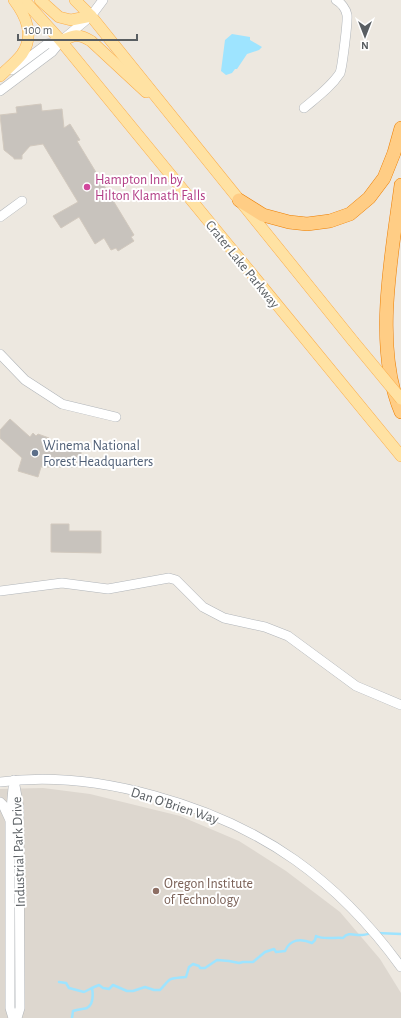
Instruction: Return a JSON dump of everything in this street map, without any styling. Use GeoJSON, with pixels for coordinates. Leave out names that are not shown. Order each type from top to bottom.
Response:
{"type":"FeatureCollection","features":[{"type":"Feature","properties":{"kind":"highway"},"geometry":{"type":"LineString","coordinates":[[239,200],[263,215],[301,224],[330,221],[350,214],[369,198],[384,178],[394,153],[401,128]]}},
{"type":"Feature","properties":{"kind":"highway"},"geometry":{"type":"LineString","coordinates":[[401,185],[387,291],[387,332],[390,376],[401,412]]}},
{"type":"Feature","properties":{"kind":"main road"},"geometry":{"type":"LineString","coordinates":[[0,76],[22,54],[28,41],[28,26],[25,17],[14,0]]}},
{"type":"Feature","properties":{"kind":"main road","name":"Crater Lake Parkway"},"geometry":{"type":"LineString","coordinates":[[24,0],[61,41],[401,456]]}},
{"type":"Feature","properties":{"kind":"main road"},"geometry":{"type":"LineString","coordinates":[[40,0],[59,16],[71,20],[91,16]]}},
{"type":"Feature","properties":{"kind":"main road"},"geometry":{"type":"LineString","coordinates":[[75,0],[91,16],[401,399]]}},
{"type":"Feature","properties":{"kind":"main road"},"geometry":{"type":"LineString","coordinates":[[61,41],[75,34],[85,37],[141,89],[159,101]]}},
{"type":"Feature","properties":{"kind":"street"},"geometry":{"type":"LineString","coordinates":[[0,91],[52,52],[61,41],[91,16],[104,0]]}},
{"type":"Feature","properties":{"kind":"street"},"geometry":{"type":"LineString","coordinates":[[304,108],[326,89],[341,71],[347,32],[347,14],[340,2],[336,0]]}},
{"type":"Feature","properties":{"kind":"street"},"geometry":{"type":"LineString","coordinates":[[0,76],[13,69],[47,44],[61,41]]}},
{"type":"Feature","properties":{"kind":"street"},"geometry":{"type":"LineString","coordinates":[[0,217],[22,201]]}},
{"type":"Feature","properties":{"kind":"street"},"geometry":{"type":"LineString","coordinates":[[0,354],[25,380],[62,404],[116,417]]}},
{"type":"Feature","properties":{"kind":"street"},"geometry":{"type":"LineString","coordinates":[[0,591],[62,583],[108,589],[169,578],[176,580],[203,607],[224,618],[265,627],[288,636],[356,686],[401,705]]}},
{"type":"Feature","properties":{"kind":"street","name":"Dan O'Brien Way"},"geometry":{"type":"LineString","coordinates":[[0,778],[14,780],[81,782],[113,786],[161,798],[208,814],[256,836],[295,860],[332,888],[389,950],[401,967]]}},
{"type":"Feature","properties":{"kind":"street","name":"Dan O'Brien Way"},"geometry":{"type":"LineString","coordinates":[[0,782],[14,780]]}},
{"type":"Feature","properties":{"kind":"street","name":"Industrial Park Drive"},"geometry":{"type":"LineString","coordinates":[[13,1018],[10,1008],[10,820],[14,780]]}},
{"type":"Feature","properties":{"kind":"street","name":"Industrial Park Drive"},"geometry":{"type":"LineString","coordinates":[[14,780],[20,816],[20,1008],[17,1018]]}},
{"type":"Feature","properties":{"kind":"street"},"geometry":{"type":"LineString","coordinates":[[0,802],[10,820]]}},
{"type":"Feature","properties":{"kind":"shaded area","name":"Oregon Institute of Technology"},"geometry":{"type":"Polygon","coordinates":[[[43,788],[90,794],[180,816],[239,841],[286,871],[340,912],[380,959],[401,993],[401,1018],[0,1018],[0,789],[43,788]]]}},
{"type":"Feature","properties":{"kind":"water"},"geometry":{"type":"Polygon","coordinates":[[[232,34],[250,37],[250,40],[262,47],[259,50],[247,54],[237,69],[226,75],[221,71],[225,40],[232,34]]]}},
{"type":"Feature","properties":{"kind":"building","name":"Hampton Inn by Hilton Klamath Falls"},"geometry":{"type":"Polygon","coordinates":[[[41,104],[42,111],[62,109],[64,128],[70,124],[80,140],[77,141],[134,235],[131,237],[134,241],[118,251],[116,248],[111,250],[104,238],[95,244],[79,217],[61,228],[53,216],[78,202],[43,144],[30,146],[22,155],[22,159],[14,159],[4,150],[0,115],[17,113],[16,107],[41,104]]]}},
{"type":"Feature","properties":{"kind":"building"},"geometry":{"type":"Polygon","coordinates":[[[10,419],[30,437],[33,433],[36,436],[38,434],[49,438],[49,446],[77,446],[77,451],[81,451],[81,460],[77,460],[77,467],[41,467],[38,477],[18,471],[22,458],[0,438],[0,430],[10,419]]]}},
{"type":"Feature","properties":{"kind":"building"},"geometry":{"type":"Polygon","coordinates":[[[51,524],[69,524],[69,531],[101,531],[101,553],[51,552],[51,524]]]}},
{"type":"Feature","properties":{"kind":"waterway"},"geometry":{"type":"LineString","coordinates":[[92,988],[99,985],[103,988],[109,989],[113,985],[127,991],[133,991],[145,987],[160,990],[170,979],[186,977],[189,967],[193,964],[199,966],[200,968],[205,968],[217,960],[239,963],[253,962],[265,952],[274,949],[276,952],[285,951],[290,944],[296,941],[304,940],[312,943],[316,936],[326,938],[343,938],[350,934],[363,935],[372,933]]}},
{"type":"Feature","properties":{"kind":"waterway"},"geometry":{"type":"LineString","coordinates":[[377,933],[401,934]]}},
{"type":"Feature","properties":{"kind":"waterway"},"geometry":{"type":"LineString","coordinates":[[59,982],[66,983],[69,988],[84,992],[92,988],[93,996],[91,1004],[87,1008],[73,1011],[72,1018]]}},
{"type":"Feature","properties":{"kind":"place","name":"Hampton Inn by Hilton Klamath Falls"},"geometry":{"type":"Point","coordinates":[87,187]}},
{"type":"Feature","properties":{"kind":"place","name":"Winema National Forest Headquarters"},"geometry":{"type":"Point","coordinates":[35,453]}},
{"type":"Feature","properties":{"kind":"place","name":"Oregon Institute of Technology"},"geometry":{"type":"Point","coordinates":[156,891]}}]}
